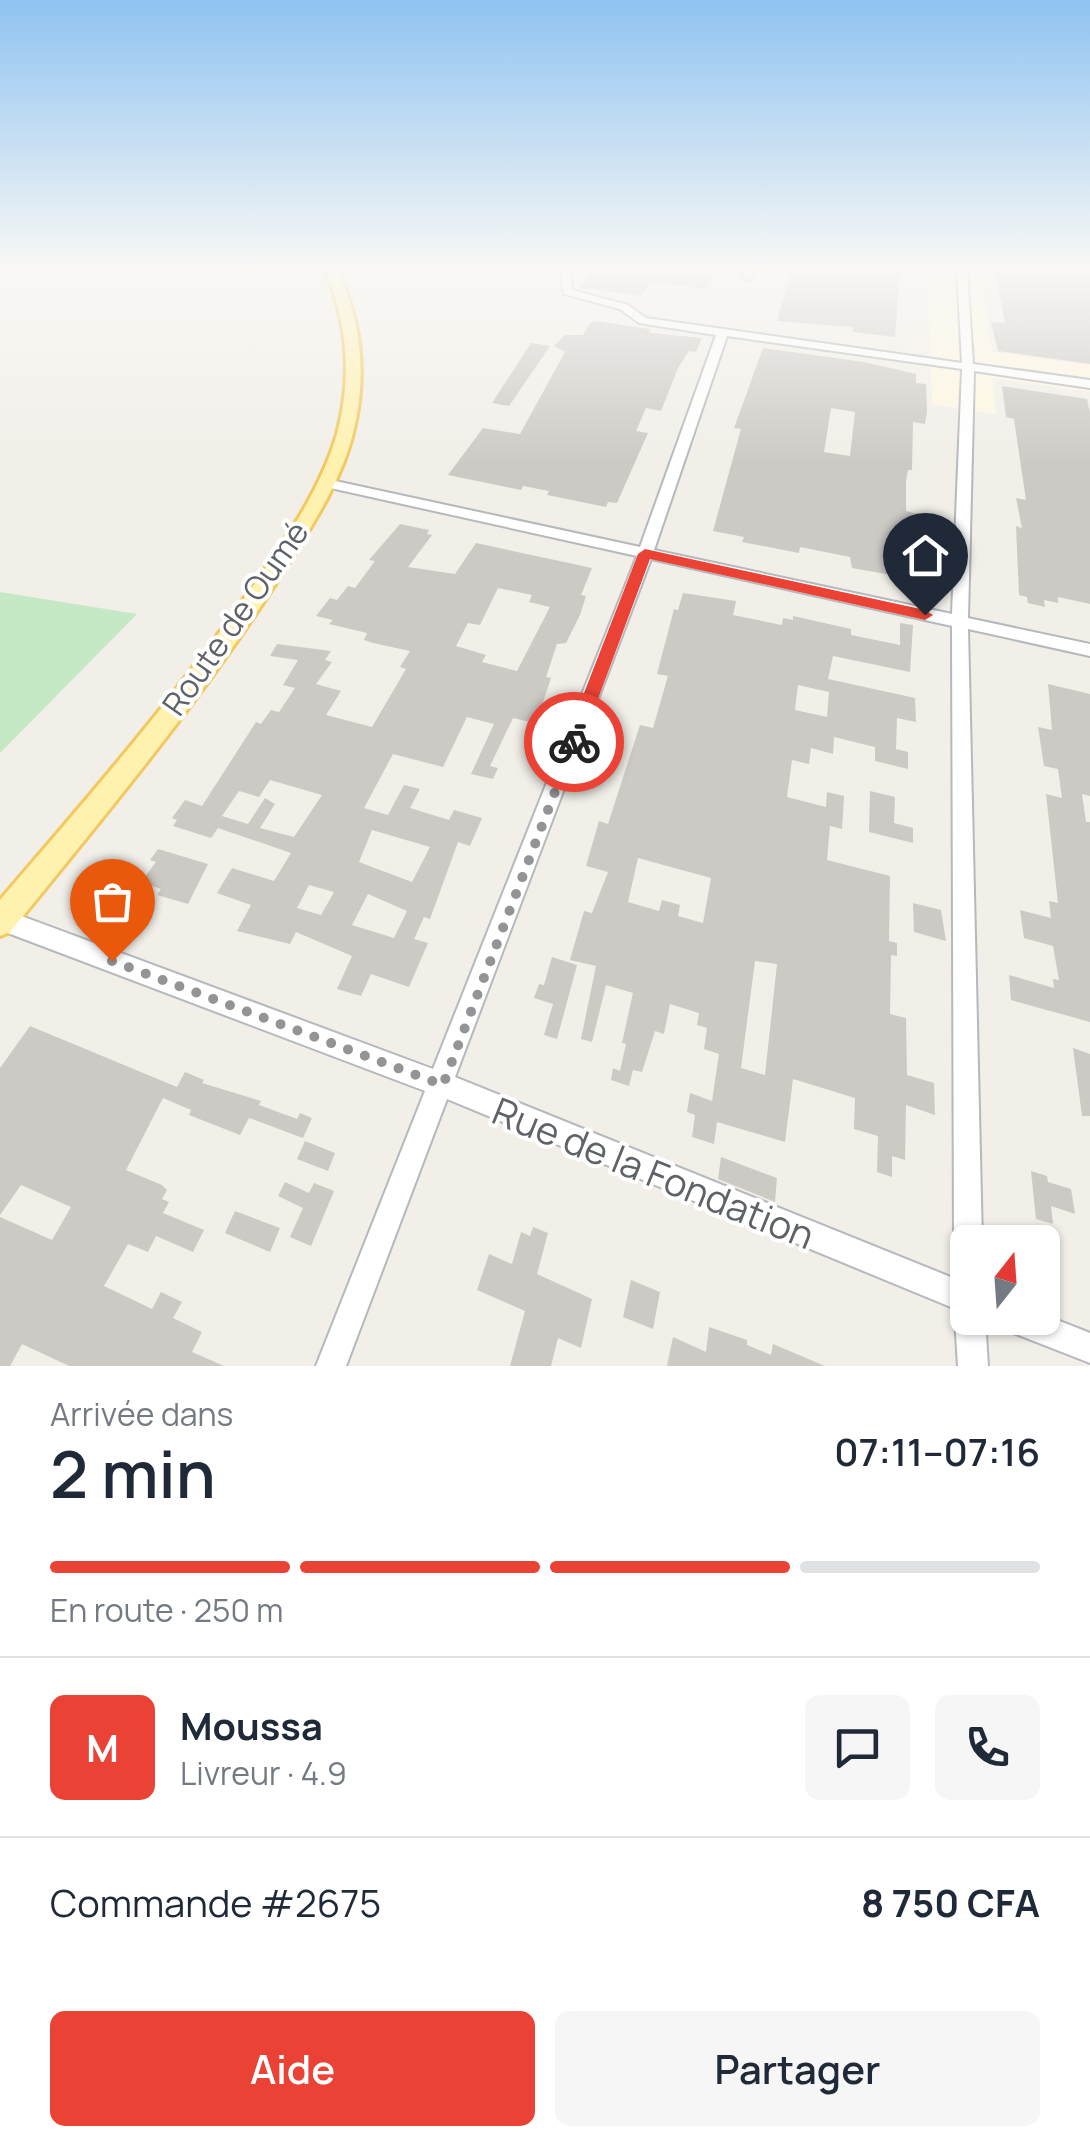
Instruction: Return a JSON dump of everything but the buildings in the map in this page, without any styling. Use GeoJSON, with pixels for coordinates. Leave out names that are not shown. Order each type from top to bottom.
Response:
{"type":"FeatureCollection","features":[{"type":"Feature","properties":{"kind":"main road","name":"Route de Oumé"},"geometry":{"type":"LineString","coordinates":[[1,920],[222,648],[326,484],[352,402],[354,350],[351,334]]}},
{"type":"Feature","properties":{"kind":"street"},"geometry":{"type":"LineString","coordinates":[[331,1366],[443,1085],[645,554],[722,334],[1090,384]]}},
{"type":"Feature","properties":{"kind":"street"},"geometry":{"type":"LineString","coordinates":[[966,334],[960,623],[968,1225]]}},
{"type":"Feature","properties":{"kind":"street"},"geometry":{"type":"LineString","coordinates":[[326,484],[1090,650]]}},
{"type":"Feature","properties":{"kind":"street","name":"Rue de la Fondation"},"geometry":{"type":"LineString","coordinates":[[1,920],[443,1085],[950,1292]]}},
{"type":"Feature","properties":{"kind":"street"},"geometry":{"type":"LineString","coordinates":[[971,1335],[972,1366]]}},
{"type":"Feature","properties":{"kind":"street"},"geometry":{"type":"LineString","coordinates":[[1057,1335],[1090,1348]]}},
{"type":"Feature","properties":{"kind":"shaded area"},"geometry":{"type":"Polygon","coordinates":[[[929,334],[989,334],[992,352],[1090,365],[1090,392],[992,378],[996,414],[932,404],[929,334]]]}},
{"type":"Feature","properties":{"kind":"green space"},"geometry":{"type":"Polygon","coordinates":[[[0,592],[137,614],[0,753],[0,592]]]}},
{"type":"Feature","properties":{"kind":"way so far"},"geometry":{"type":"LineString","coordinates":[[112,961],[443,1085],[574,742]]}},
{"type":"Feature","properties":{"kind":"route"},"geometry":{"type":"LineString","coordinates":[[574,742],[645,554],[925,615]]}}]}
